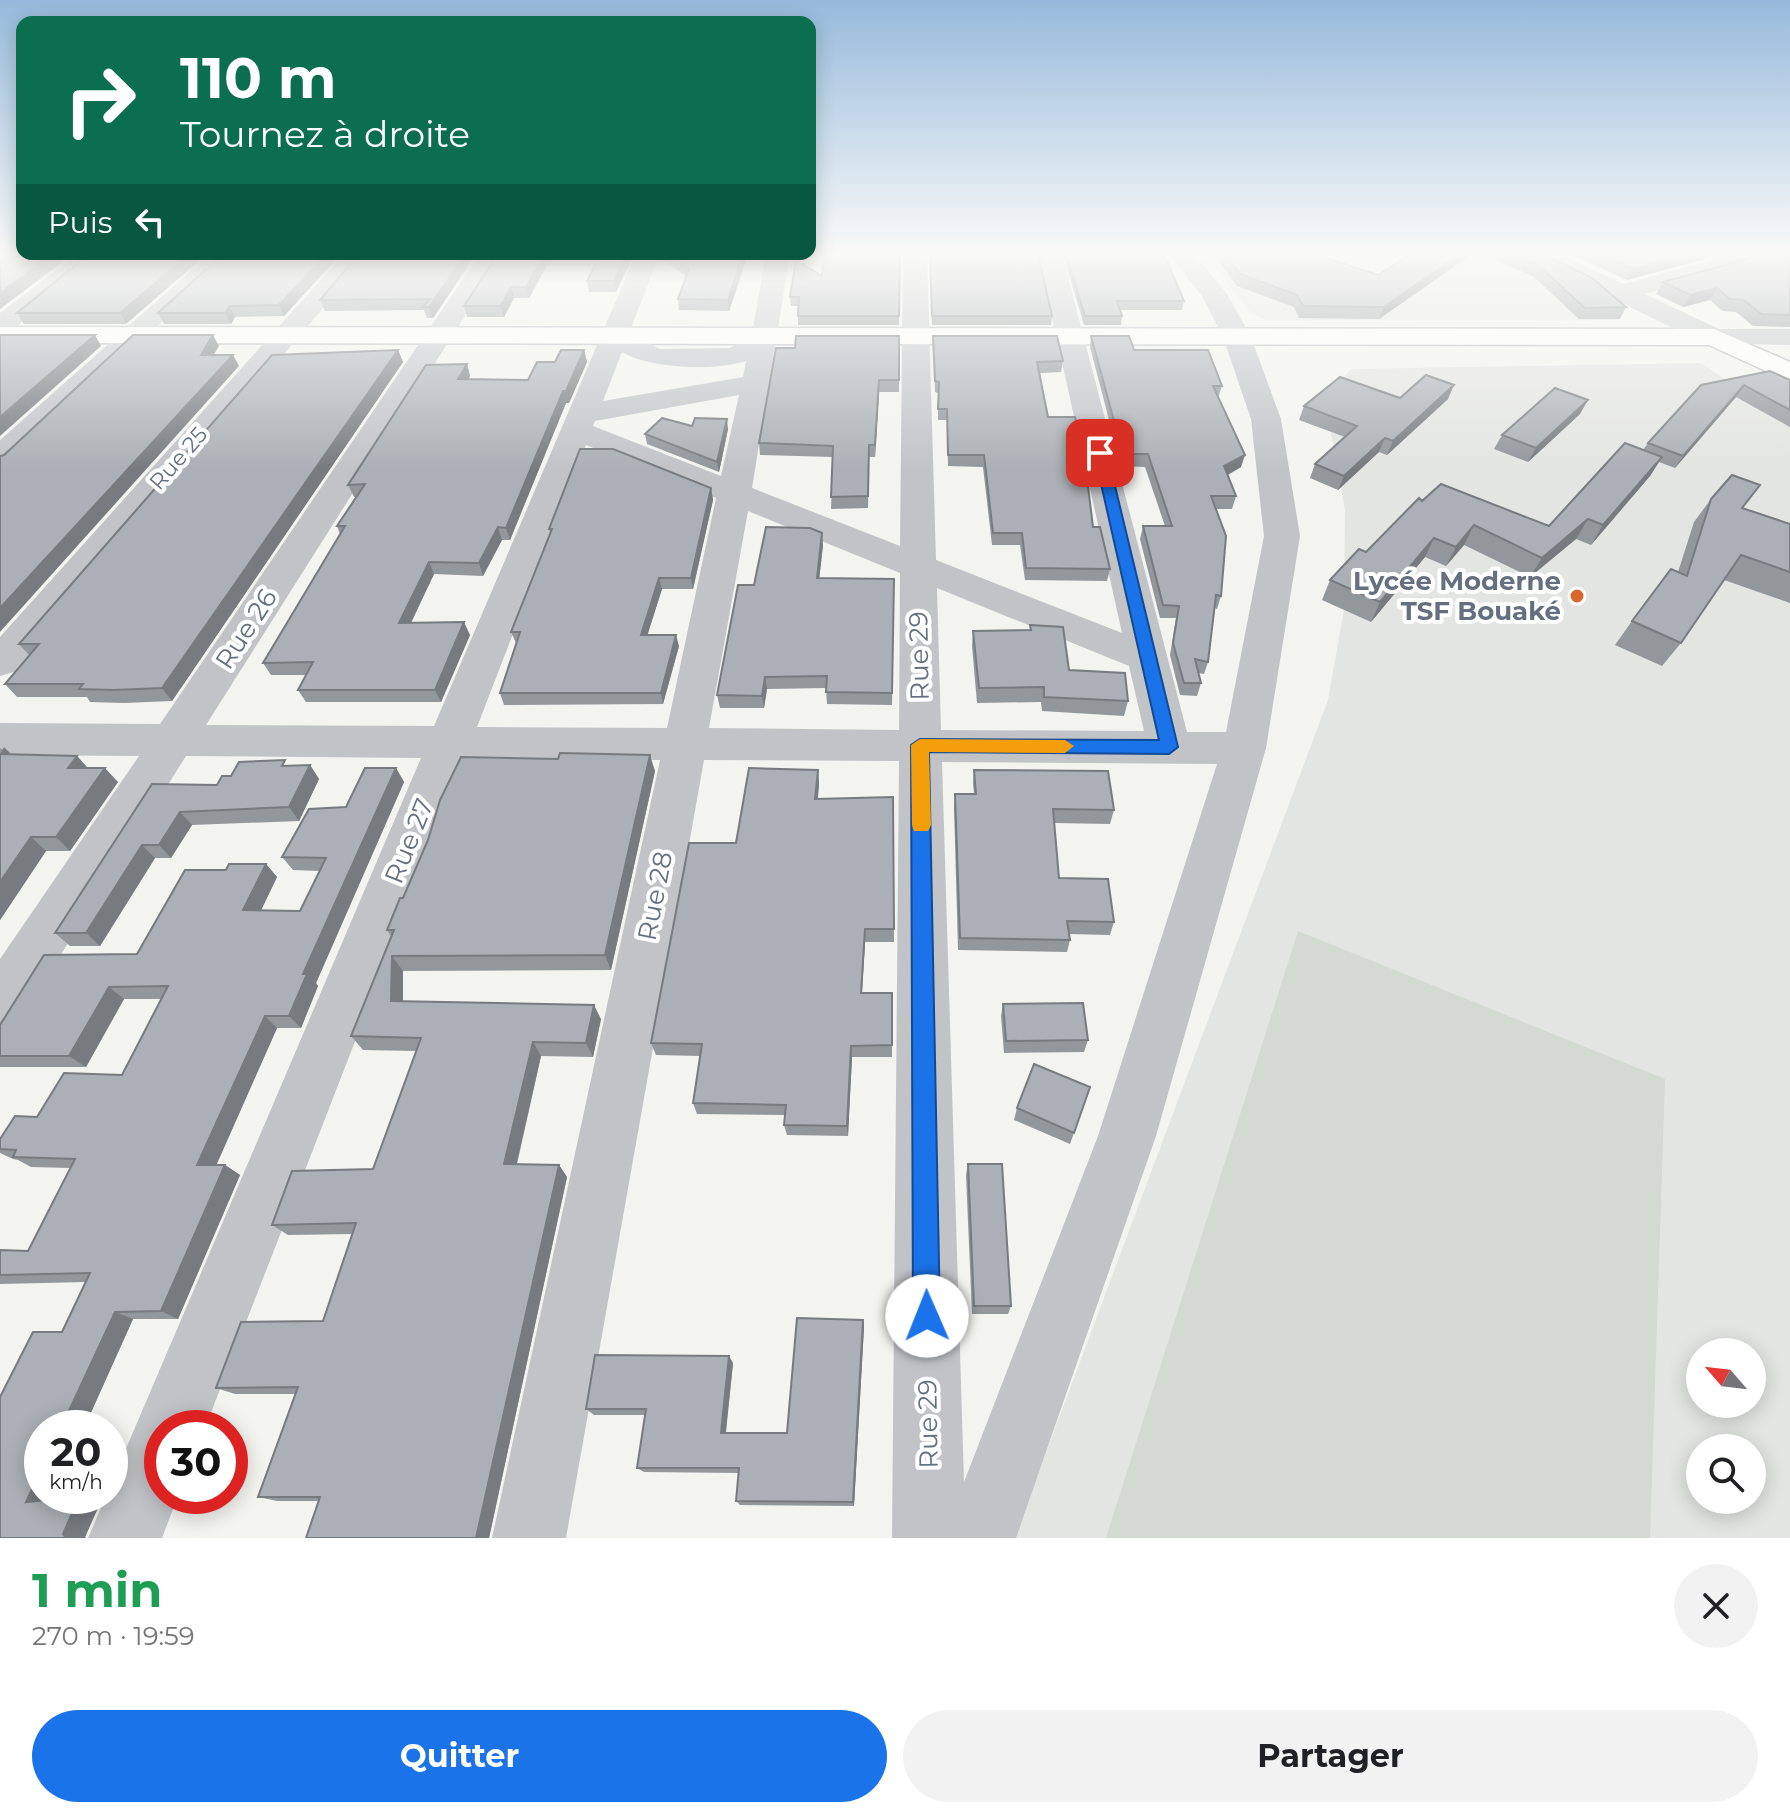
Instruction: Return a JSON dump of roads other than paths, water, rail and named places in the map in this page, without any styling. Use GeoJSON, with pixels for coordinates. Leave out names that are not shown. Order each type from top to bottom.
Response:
{"type":"FeatureCollection","features":[{"type":"Feature","properties":{"kind":"main road"},"geometry":{"type":"LineString","coordinates":[[0,335],[615,336]]}},
{"type":"Feature","properties":{"kind":"main road"},"geometry":{"type":"LineString","coordinates":[[765,336],[1714,337],[1790,373]]}},
{"type":"Feature","properties":{"kind":"street"},"geometry":{"type":"LineString","coordinates":[[0,458],[35,423],[146,326]]}},
{"type":"Feature","properties":{"kind":"street","name":"Rue 25"},"geometry":{"type":"LineString","coordinates":[[0,662],[294,326]]}},
{"type":"Feature","properties":{"kind":"street","name":"Rue 26"},"geometry":{"type":"LineString","coordinates":[[0,1004],[446,326]]}},
{"type":"Feature","properties":{"kind":"street","name":"Rue 27"},"geometry":{"type":"LineString","coordinates":[[177,1410],[620,326]]}},
{"type":"Feature","properties":{"kind":"street","name":"Rue 28"},"geometry":{"type":"LineString","coordinates":[[529,1538],[767,326]]}},
{"type":"Feature","properties":{"kind":"street","name":"Rue 29"},"geometry":{"type":"LineString","coordinates":[[915,326],[929,1538]]}},
{"type":"Feature","properties":{"kind":"street"},"geometry":{"type":"LineString","coordinates":[[1070,326],[1169,747]]}},
{"type":"Feature","properties":{"kind":"street"},"geometry":{"type":"LineString","coordinates":[[979,1538],[1127,1136],[1244,748],[1282,536],[1266,419],[1231,326]]}},
{"type":"Feature","properties":{"kind":"street"},"geometry":{"type":"LineString","coordinates":[[1692,326],[1714,337],[1790,337]]}},
{"type":"Feature","properties":{"kind":"street"},"geometry":{"type":"LineString","coordinates":[[615,336],[645,354],[660,357],[734,356],[765,336]]}},
{"type":"Feature","properties":{"kind":"street"},"geometry":{"type":"LineString","coordinates":[[580,422],[756,383]]}},
{"type":"Feature","properties":{"kind":"street"},"geometry":{"type":"LineString","coordinates":[[580,422],[734,493],[1148,658]]}},
{"type":"Feature","properties":{"kind":"street"},"geometry":{"type":"LineString","coordinates":[[0,739],[1244,748]]}},
{"type":"Feature","properties":{"kind":"street"},"geometry":{"type":"LineString","coordinates":[[125,1538],[144,1492]]}},
{"type":"Feature","properties":{"kind":"place","name":"Lycée Moderne TSF Bouaké"},"geometry":{"type":"Point","coordinates":[1577,596]}}]}
